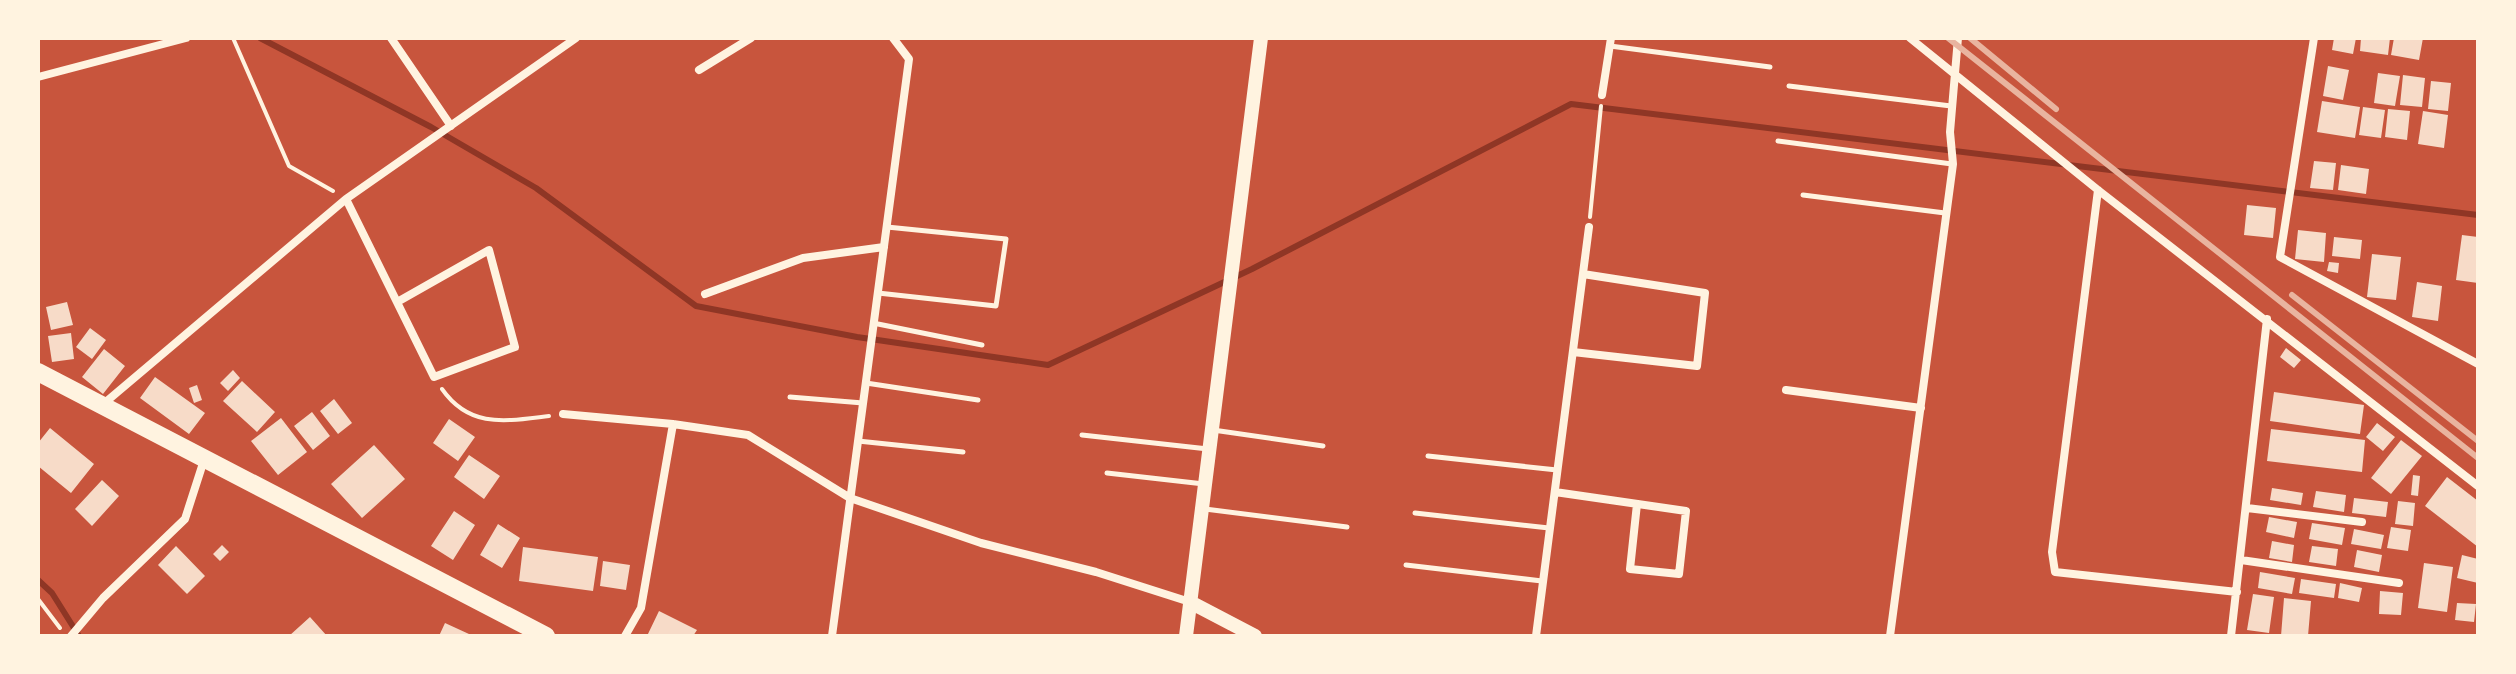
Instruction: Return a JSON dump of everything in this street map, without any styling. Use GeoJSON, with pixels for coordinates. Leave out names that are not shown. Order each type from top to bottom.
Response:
{"type":"FeatureCollection","features":[{"type":"Feature","properties":{"kind":"main road"},"geometry":{"type":"LineString","coordinates":[[38,372],[537,634]]}},
{"type":"Feature","properties":{"kind":"street"},"geometry":{"type":"LineString","coordinates":[[38,77],[186,38]]}},
{"type":"Feature","properties":{"kind":"street"},"geometry":{"type":"LineString","coordinates":[[391,38],[451,126]]}},
{"type":"Feature","properties":{"kind":"street"},"geometry":{"type":"LineString","coordinates":[[101,407],[346,199],[576,38]]}},
{"type":"Feature","properties":{"kind":"street"},"geometry":{"type":"LineString","coordinates":[[699,70],[751,38]]}},
{"type":"Feature","properties":{"kind":"street"},"geometry":{"type":"LineString","coordinates":[[832,636],[909,59],[893,38]]}},
{"type":"Feature","properties":{"kind":"street"},"geometry":{"type":"LineString","coordinates":[[1186,636],[1261,38]]}},
{"type":"Feature","properties":{"kind":"street"},"geometry":{"type":"LineString","coordinates":[[1910,38],[2098,190],[2478,486]]}},
{"type":"Feature","properties":{"kind":"street"},"geometry":{"type":"LineString","coordinates":[[1890,636],[1953,164],[1951,106],[1958,38]]}},
{"type":"Feature","properties":{"kind":"street"},"geometry":{"type":"LineString","coordinates":[[2314,38],[2280,257],[2478,364]]}},
{"type":"Feature","properties":{"kind":"street"},"geometry":{"type":"LineString","coordinates":[[1602,95],[1611,42]]}},
{"type":"Feature","properties":{"kind":"street"},"geometry":{"type":"LineString","coordinates":[[2098,190],[2052,552],[2055,572],[2237,592]]}},
{"type":"Feature","properties":{"kind":"street"},"geometry":{"type":"LineString","coordinates":[[346,199],[434,377],[515,347],[489,250],[399,301]]}},
{"type":"Feature","properties":{"kind":"street"},"geometry":{"type":"LineString","coordinates":[[1536,636],[1589,227]]}},
{"type":"Feature","properties":{"kind":"street"},"geometry":{"type":"LineString","coordinates":[[705,294],[803,258],[884,247]]}},
{"type":"Feature","properties":{"kind":"street"},"geometry":{"type":"LineString","coordinates":[[1573,352],[1697,366],[1705,293],[1583,274]]}},
{"type":"Feature","properties":{"kind":"street"},"geometry":{"type":"LineString","coordinates":[[2231,636],[2267,319]]}},
{"type":"Feature","properties":{"kind":"street"},"geometry":{"type":"LineString","coordinates":[[1786,390],[1921,408]]}},
{"type":"Feature","properties":{"kind":"street"},"geometry":{"type":"LineString","coordinates":[[563,414],[673,424],[748,435],[850,498],[981,543],[1096,572],[1190,602],[1255,636]]}},
{"type":"Feature","properties":{"kind":"street"},"geometry":{"type":"LineString","coordinates":[[625,636],[641,608],[673,424]]}},
{"type":"Feature","properties":{"kind":"street"},"geometry":{"type":"LineString","coordinates":[[68,636],[185,519],[204,460]]}},
{"type":"Feature","properties":{"kind":"street"},"geometry":{"type":"LineString","coordinates":[[1555,492],[1686,511],[1679,574],[1630,569],[1637,504]]}},
{"type":"Feature","properties":{"kind":"street"},"geometry":{"type":"LineString","coordinates":[[2247,508],[2362,522]]}},
{"type":"Feature","properties":{"kind":"street"},"geometry":{"type":"LineString","coordinates":[[2241,560],[2399,583]]}},
{"type":"Feature","properties":{"kind":"lane"},"geometry":{"type":"LineString","coordinates":[[1611,42],[1770,67]]}},
{"type":"Feature","properties":{"kind":"lane"},"geometry":{"type":"LineString","coordinates":[[1789,86],[1951,106]]}},
{"type":"Feature","properties":{"kind":"lane"},"geometry":{"type":"LineString","coordinates":[[1778,141],[1953,164]]}},
{"type":"Feature","properties":{"kind":"lane"},"geometry":{"type":"LineString","coordinates":[[1803,195],[1946,213]]}},
{"type":"Feature","properties":{"kind":"lane"},"geometry":{"type":"LineString","coordinates":[[877,293],[996,306],[1006,239],[886,227]]}},
{"type":"Feature","properties":{"kind":"lane"},"geometry":{"type":"LineString","coordinates":[[873,323],[982,345]]}},
{"type":"Feature","properties":{"kind":"lane"},"geometry":{"type":"LineString","coordinates":[[866,383],[978,400]]}},
{"type":"Feature","properties":{"kind":"lane"},"geometry":{"type":"LineString","coordinates":[[790,397],[863,403]]}},
{"type":"Feature","properties":{"kind":"lane"},"geometry":{"type":"LineString","coordinates":[[1211,430],[1323,446]]}},
{"type":"Feature","properties":{"kind":"lane"},"geometry":{"type":"LineString","coordinates":[[1082,435],[1209,449]]}},
{"type":"Feature","properties":{"kind":"lane"},"geometry":{"type":"LineString","coordinates":[[858,441],[963,452]]}},
{"type":"Feature","properties":{"kind":"lane"},"geometry":{"type":"LineString","coordinates":[[1428,456],[1558,470]]}},
{"type":"Feature","properties":{"kind":"lane"},"geometry":{"type":"LineString","coordinates":[[1107,473],[1205,484]]}},
{"type":"Feature","properties":{"kind":"lane"},"geometry":{"type":"LineString","coordinates":[[1202,509],[1347,527]]}},
{"type":"Feature","properties":{"kind":"lane"},"geometry":{"type":"LineString","coordinates":[[1415,513],[1550,528]]}},
{"type":"Feature","properties":{"kind":"lane"},"geometry":{"type":"LineString","coordinates":[[1406,565],[1543,582]]}},
{"type":"Feature","properties":{"kind":"path"},"geometry":{"type":"LineString","coordinates":[[233,38],[289,166],[346,199]]}},
{"type":"Feature","properties":{"kind":"path"},"geometry":{"type":"LineString","coordinates":[[1589,227],[1602,95]]}},
{"type":"Feature","properties":{"kind":"path"},"geometry":{"type":"LineString","coordinates":[[434,377],[451,402],[467,415],[486,421],[563,414]]}},
{"type":"Feature","properties":{"kind":"path"},"geometry":{"type":"LineString","coordinates":[[38,599],[68,636]]}},
{"type":"Feature","properties":{"kind":"building"},"geometry":{"type":"Polygon","coordinates":[[[2334,38],[2356,38],[2353,54],[2332,50],[2334,38]]]}},
{"type":"Feature","properties":{"kind":"building"},"geometry":{"type":"Polygon","coordinates":[[[2361,38],[2390,38],[2388,55],[2360,51],[2361,38]]]}},
{"type":"Feature","properties":{"kind":"building"},"geometry":{"type":"Polygon","coordinates":[[[2394,38],[2423,38],[2419,60],[2391,55],[2394,38]]]}},
{"type":"Feature","properties":{"kind":"building"},"geometry":{"type":"Polygon","coordinates":[[[2328,66],[2349,70],[2343,100],[2323,96],[2328,66]]]}},
{"type":"Feature","properties":{"kind":"building"},"geometry":{"type":"Polygon","coordinates":[[[2378,73],[2400,76],[2395,106],[2374,103],[2378,73]]]}},
{"type":"Feature","properties":{"kind":"building"},"geometry":{"type":"Polygon","coordinates":[[[2403,75],[2425,78],[2422,107],[2400,105],[2403,75]]]}},
{"type":"Feature","properties":{"kind":"building"},"geometry":{"type":"Polygon","coordinates":[[[2431,81],[2451,83],[2448,111],[2428,109],[2431,81]]]}},
{"type":"Feature","properties":{"kind":"building"},"geometry":{"type":"Polygon","coordinates":[[[2322,101],[2360,107],[2355,138],[2317,132],[2322,101]]]}},
{"type":"Feature","properties":{"kind":"building"},"geometry":{"type":"Polygon","coordinates":[[[2363,107],[2385,110],[2381,138],[2359,135],[2363,107]]]}},
{"type":"Feature","properties":{"kind":"building"},"geometry":{"type":"Polygon","coordinates":[[[2388,109],[2410,111],[2407,140],[2385,137],[2388,109]]]}},
{"type":"Feature","properties":{"kind":"building"},"geometry":{"type":"Polygon","coordinates":[[[2423,111],[2448,115],[2444,148],[2418,144],[2423,111]]]}},
{"type":"Feature","properties":{"kind":"building"},"geometry":{"type":"Polygon","coordinates":[[[2314,161],[2336,163],[2333,190],[2310,188],[2314,161]]]}},
{"type":"Feature","properties":{"kind":"building"},"geometry":{"type":"Polygon","coordinates":[[[2341,165],[2369,169],[2366,194],[2338,190],[2341,165]]]}},
{"type":"Feature","properties":{"kind":"building"},"geometry":{"type":"Polygon","coordinates":[[[2247,205],[2276,208],[2273,238],[2244,235],[2247,205]]]}},
{"type":"Feature","properties":{"kind":"building"},"geometry":{"type":"Polygon","coordinates":[[[2298,230],[2326,233],[2324,262],[2295,259],[2298,230]]]}},
{"type":"Feature","properties":{"kind":"building"},"geometry":{"type":"Polygon","coordinates":[[[2462,235],[2478,237],[2478,283],[2456,280],[2462,235]]]}},
{"type":"Feature","properties":{"kind":"building"},"geometry":{"type":"Polygon","coordinates":[[[2334,237],[2362,240],[2360,259],[2332,256],[2334,237]]]}},
{"type":"Feature","properties":{"kind":"building"},"geometry":{"type":"Polygon","coordinates":[[[2372,254],[2401,257],[2396,300],[2367,297],[2372,254]]]}},
{"type":"Feature","properties":{"kind":"building"},"geometry":{"type":"Polygon","coordinates":[[[2329,262],[2339,263],[2338,273],[2327,271],[2329,262]]]}},
{"type":"Feature","properties":{"kind":"building"},"geometry":{"type":"Polygon","coordinates":[[[2417,282],[2442,286],[2438,321],[2412,317],[2417,282]]]}},
{"type":"Feature","properties":{"kind":"building"},"geometry":{"type":"Polygon","coordinates":[[[67,302],[73,325],[51,330],[46,307],[67,302]]]}},
{"type":"Feature","properties":{"kind":"building"},"geometry":{"type":"Polygon","coordinates":[[[90,328],[106,340],[92,359],[76,347],[90,328]]]}},
{"type":"Feature","properties":{"kind":"building"},"geometry":{"type":"Polygon","coordinates":[[[71,333],[74,359],[52,362],[48,336],[71,333]]]}},
{"type":"Feature","properties":{"kind":"building"},"geometry":{"type":"Polygon","coordinates":[[[2286,348],[2301,360],[2294,368],[2280,357],[2286,348]]]}},
{"type":"Feature","properties":{"kind":"building"},"geometry":{"type":"Polygon","coordinates":[[[104,349],[125,366],[103,394],[82,377],[104,349]]]}},
{"type":"Feature","properties":{"kind":"building"},"geometry":{"type":"Polygon","coordinates":[[[233,370],[240,378],[228,391],[220,383],[233,370]]]}},
{"type":"Feature","properties":{"kind":"building"},"geometry":{"type":"Polygon","coordinates":[[[155,377],[205,413],[189,434],[140,398],[155,377]]]}},
{"type":"Feature","properties":{"kind":"building"},"geometry":{"type":"Polygon","coordinates":[[[242,381],[275,412],[257,432],[223,401],[242,381]]]}},
{"type":"Feature","properties":{"kind":"building"},"geometry":{"type":"Polygon","coordinates":[[[197,385],[202,400],[194,403],[189,388],[197,385]]]}},
{"type":"Feature","properties":{"kind":"building"},"geometry":{"type":"Polygon","coordinates":[[[2274,392],[2364,405],[2360,434],[2270,421],[2274,392]]]}},
{"type":"Feature","properties":{"kind":"building"},"geometry":{"type":"Polygon","coordinates":[[[334,399],[352,423],[338,434],[320,411],[334,399]]]}},
{"type":"Feature","properties":{"kind":"building"},"geometry":{"type":"Polygon","coordinates":[[[312,412],[330,436],[313,450],[294,426],[312,412]]]}},
{"type":"Feature","properties":{"kind":"building"},"geometry":{"type":"Polygon","coordinates":[[[281,418],[307,452],[278,475],[251,441],[281,418]]]}},
{"type":"Feature","properties":{"kind":"building"},"geometry":{"type":"Polygon","coordinates":[[[449,419],[475,437],[458,461],[433,443],[449,419]]]}},
{"type":"Feature","properties":{"kind":"building"},"geometry":{"type":"Polygon","coordinates":[[[2377,423],[2395,437],[2383,451],[2366,437],[2377,423]]]}},
{"type":"Feature","properties":{"kind":"building"},"geometry":{"type":"Polygon","coordinates":[[[50,428],[94,464],[71,493],[38,466],[38,443],[50,428]]]}},
{"type":"Feature","properties":{"kind":"building"},"geometry":{"type":"Polygon","coordinates":[[[2271,429],[2365,440],[2362,472],[2267,461],[2271,429]]]}},
{"type":"Feature","properties":{"kind":"building"},"geometry":{"type":"Polygon","coordinates":[[[2401,440],[2422,456],[2391,494],[2371,478],[2401,440]]]}},
{"type":"Feature","properties":{"kind":"building"},"geometry":{"type":"Polygon","coordinates":[[[374,445],[405,479],[362,518],[331,484],[374,445]]]}},
{"type":"Feature","properties":{"kind":"building"},"geometry":{"type":"Polygon","coordinates":[[[469,455],[500,476],[484,499],[454,477],[469,455]]]}},
{"type":"Feature","properties":{"kind":"building"},"geometry":{"type":"Polygon","coordinates":[[[2413,475],[2420,476],[2418,496],[2411,495],[2413,475]]]}},
{"type":"Feature","properties":{"kind":"building"},"geometry":{"type":"Polygon","coordinates":[[[2447,477],[2478,501],[2478,547],[2425,506],[2447,477]]]}},
{"type":"Feature","properties":{"kind":"building"},"geometry":{"type":"Polygon","coordinates":[[[102,480],[119,496],[92,526],[75,509],[102,480]]]}},
{"type":"Feature","properties":{"kind":"building"},"geometry":{"type":"Polygon","coordinates":[[[2272,488],[2303,493],[2301,505],[2270,500],[2272,488]]]}},
{"type":"Feature","properties":{"kind":"building"},"geometry":{"type":"Polygon","coordinates":[[[2316,491],[2346,495],[2344,512],[2313,507],[2316,491]]]}},
{"type":"Feature","properties":{"kind":"building"},"geometry":{"type":"Polygon","coordinates":[[[2354,498],[2388,502],[2386,517],[2352,513],[2354,498]]]}},
{"type":"Feature","properties":{"kind":"building"},"geometry":{"type":"Polygon","coordinates":[[[2398,501],[2415,503],[2413,526],[2395,524],[2398,501]]]}},
{"type":"Feature","properties":{"kind":"building"},"geometry":{"type":"Polygon","coordinates":[[[454,511],[475,525],[453,560],[431,546],[454,511]]]}},
{"type":"Feature","properties":{"kind":"building"},"geometry":{"type":"Polygon","coordinates":[[[2269,517],[2297,522],[2294,538],[2266,532],[2269,517]]]}},
{"type":"Feature","properties":{"kind":"building"},"geometry":{"type":"Polygon","coordinates":[[[2312,523],[2345,528],[2342,545],[2309,539],[2312,523]]]}},
{"type":"Feature","properties":{"kind":"building"},"geometry":{"type":"Polygon","coordinates":[[[498,524],[520,538],[502,568],[480,555],[498,524]]]}},
{"type":"Feature","properties":{"kind":"building"},"geometry":{"type":"Polygon","coordinates":[[[2391,527],[2411,530],[2408,551],[2387,548],[2391,527]]]}},
{"type":"Feature","properties":{"kind":"building"},"geometry":{"type":"Polygon","coordinates":[[[2354,529],[2384,535],[2381,549],[2351,544],[2354,529]]]}},
{"type":"Feature","properties":{"kind":"building"},"geometry":{"type":"Polygon","coordinates":[[[2272,541],[2294,545],[2292,562],[2269,558],[2272,541]]]}},
{"type":"Feature","properties":{"kind":"building"},"geometry":{"type":"Polygon","coordinates":[[[222,545],[229,552],[220,561],[213,554],[222,545]]]}},
{"type":"Feature","properties":{"kind":"building"},"geometry":{"type":"Polygon","coordinates":[[[176,546],[205,576],[187,594],[158,565],[176,546]]]}},
{"type":"Feature","properties":{"kind":"building"},"geometry":{"type":"Polygon","coordinates":[[[2312,546],[2338,549],[2336,566],[2309,562],[2312,546]]]}},
{"type":"Feature","properties":{"kind":"building"},"geometry":{"type":"Polygon","coordinates":[[[523,547],[598,557],[593,591],[519,581],[523,547]]]}},
{"type":"Feature","properties":{"kind":"building"},"geometry":{"type":"Polygon","coordinates":[[[2357,550],[2382,555],[2379,572],[2354,567],[2357,550]]]}},
{"type":"Feature","properties":{"kind":"building"},"geometry":{"type":"Polygon","coordinates":[[[2462,555],[2478,559],[2478,583],[2457,578],[2462,555]]]}},
{"type":"Feature","properties":{"kind":"building"},"geometry":{"type":"Polygon","coordinates":[[[603,561],[630,565],[626,590],[600,586],[603,561]]]}},
{"type":"Feature","properties":{"kind":"building"},"geometry":{"type":"Polygon","coordinates":[[[2424,563],[2453,567],[2447,612],[2418,608],[2424,563]]]}},
{"type":"Feature","properties":{"kind":"building"},"geometry":{"type":"Polygon","coordinates":[[[2260,572],[2295,578],[2292,594],[2258,588],[2260,572]]]}},
{"type":"Feature","properties":{"kind":"building"},"geometry":{"type":"Polygon","coordinates":[[[2301,579],[2336,584],[2334,598],[2299,593],[2301,579]]]}},
{"type":"Feature","properties":{"kind":"building"},"geometry":{"type":"Polygon","coordinates":[[[2340,583],[2362,588],[2359,602],[2338,598],[2340,583]]]}},
{"type":"Feature","properties":{"kind":"building"},"geometry":{"type":"Polygon","coordinates":[[[2380,591],[2403,593],[2401,615],[2379,614],[2380,591]]]}},
{"type":"Feature","properties":{"kind":"building"},"geometry":{"type":"Polygon","coordinates":[[[2253,594],[2274,597],[2269,633],[2247,630],[2253,594]]]}},
{"type":"Feature","properties":{"kind":"building"},"geometry":{"type":"Polygon","coordinates":[[[2284,598],[2311,601],[2308,636],[2281,636],[2284,598]]]}},
{"type":"Feature","properties":{"kind":"building"},"geometry":{"type":"Polygon","coordinates":[[[2457,603],[2476,604],[2474,622],[2455,620],[2457,603]]]}},
{"type":"Feature","properties":{"kind":"building"},"geometry":{"type":"Polygon","coordinates":[[[659,611],[697,630],[693,636],[647,636],[659,611]]]}},
{"type":"Feature","properties":{"kind":"building"},"geometry":{"type":"Polygon","coordinates":[[[310,617],[327,636],[289,636],[310,617]]]}},
{"type":"Feature","properties":{"kind":"building"},"geometry":{"type":"Polygon","coordinates":[[[445,623],[469,634],[468,636],[439,636],[445,623]]]}},
{"type":"Feature","properties":{"kind":"waterway"},"geometry":{"type":"LineString","coordinates":[[260,38],[431,127],[536,188],[696,306],[857,337],[1048,365],[1252,269],[1571,104],[2478,215]]}},
{"type":"Feature","properties":{"kind":"waterway"},"geometry":{"type":"LineString","coordinates":[[38,580],[52,593],[79,636]]}},
{"type":"Feature","properties":{"kind":"railway"},"geometry":{"type":"LineString","coordinates":[[1948,38],[2478,458]]}},
{"type":"Feature","properties":{"kind":"railway"},"geometry":{"type":"LineString","coordinates":[[1970,38],[2056,109]]}},
{"type":"Feature","properties":{"kind":"railway"},"geometry":{"type":"LineString","coordinates":[[2292,295],[2478,441]]}}]}
